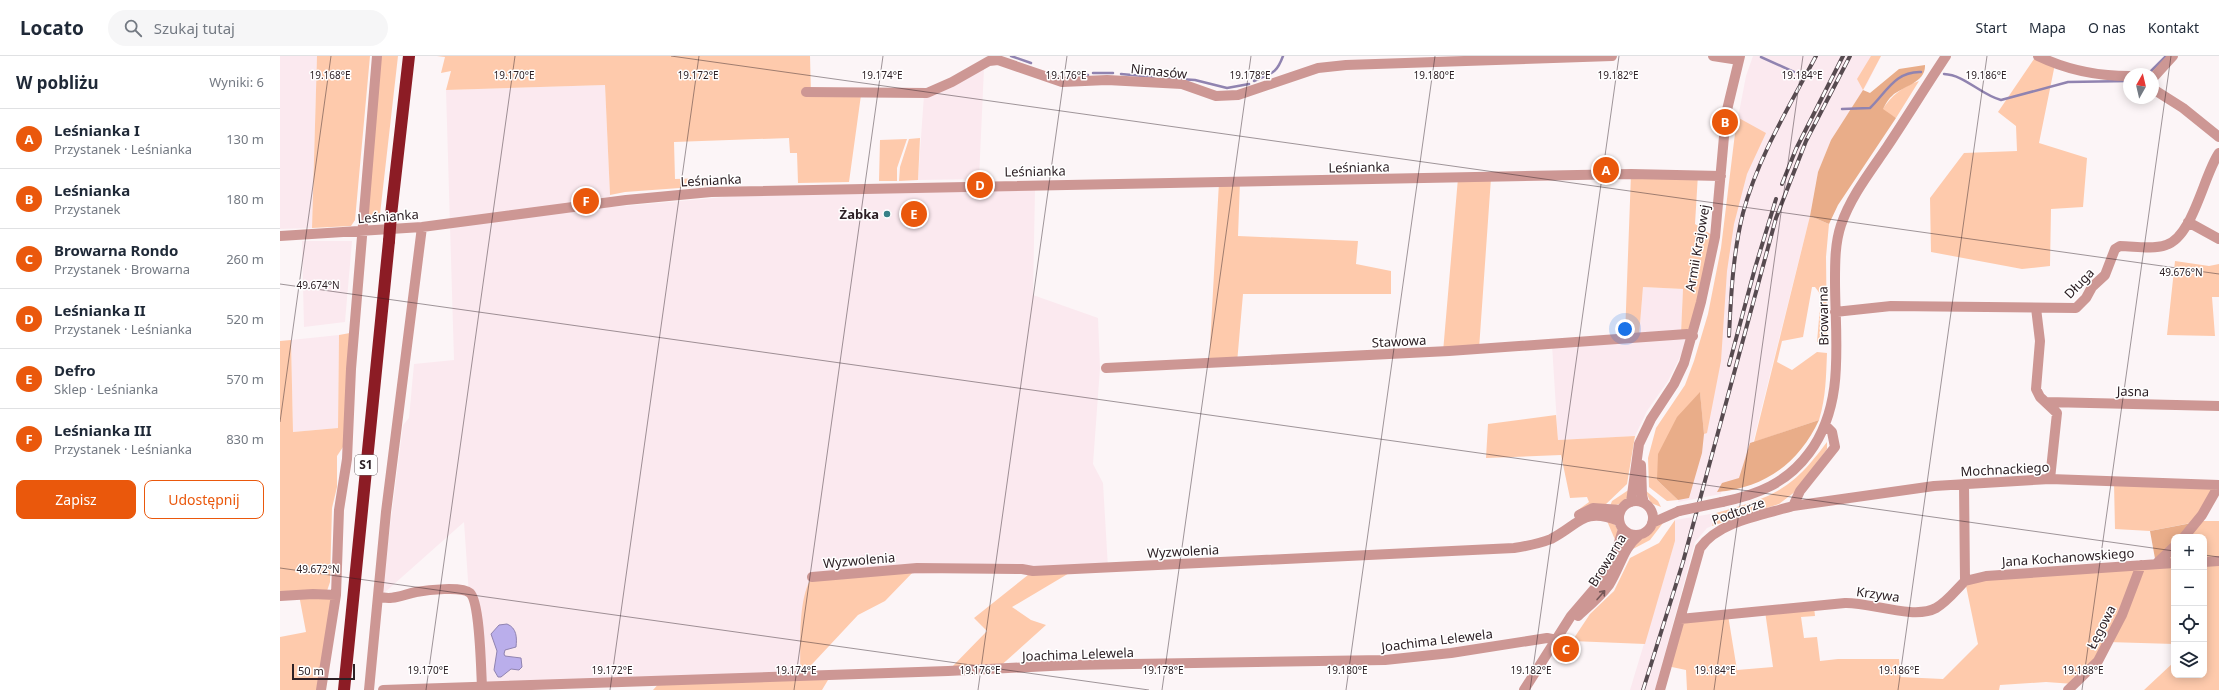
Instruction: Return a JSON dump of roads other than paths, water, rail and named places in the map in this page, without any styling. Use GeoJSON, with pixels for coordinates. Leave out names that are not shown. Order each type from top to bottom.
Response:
{"type":"FeatureCollection","features":[{"type":"Feature","properties":{"kind":"highway","name":"S1"},"geometry":{"type":"LineString","coordinates":[[344,690],[391,215],[410,56]]}},
{"type":"Feature","properties":{"kind":"street"},"geometry":{"type":"LineString","coordinates":[[321,690],[336,595],[339,510],[347,459],[351,369],[377,56]]}},
{"type":"Feature","properties":{"kind":"street","name":"Nimasów"},"geometry":{"type":"LineString","coordinates":[[806,92],[927,92],[952,82],[989,62],[998,60],[1062,82],[1107,80],[1182,84],[1216,96],[1238,95],[1318,68],[1346,65],[1612,56]]}},
{"type":"Feature","properties":{"kind":"street"},"geometry":{"type":"LineString","coordinates":[[1713,56],[1740,58]]}},
{"type":"Feature","properties":{"kind":"street","name":"Browarna"},"geometry":{"type":"LineString","coordinates":[[1652,512],[1679,511],[1722,502],[1764,490],[1784,479],[1804,461],[1819,440],[1826,426],[1832,406],[1835,385],[1836,245],[1848,209],[1946,56]]}},
{"type":"Feature","properties":{"kind":"street"},"geometry":{"type":"LineString","coordinates":[[2038,56],[2076,71],[2106,76],[2123,76]]}},
{"type":"Feature","properties":{"kind":"street"},"geometry":{"type":"LineString","coordinates":[[2159,71],[2173,56]]}},
{"type":"Feature","properties":{"kind":"street","name":"Armii Krajowej"},"geometry":{"type":"LineString","coordinates":[[1631,502],[1639,444],[1651,419],[1674,384],[1684,363],[1693,336],[1715,237],[1726,114],[1740,58]]}},
{"type":"Feature","properties":{"kind":"street"},"geometry":{"type":"LineString","coordinates":[[2159,93],[2183,108],[2219,138]]}},
{"type":"Feature","properties":{"kind":"street","name":"Długa"},"geometry":{"type":"LineString","coordinates":[[1835,312],[1891,306],[2076,308],[2086,298],[2092,287],[2105,275],[2115,249],[2120,246],[2167,245],[2176,241],[2188,222],[2219,153]]}},
{"type":"Feature","properties":{"kind":"street","name":"Leśnianka"},"geometry":{"type":"LineString","coordinates":[[280,236],[422,227],[618,201],[711,192],[1631,174],[1721,176]]}},
{"type":"Feature","properties":{"kind":"street"},"geometry":{"type":"LineString","coordinates":[[2188,222],[2219,239]]}},
{"type":"Feature","properties":{"kind":"street"},"geometry":{"type":"LineString","coordinates":[[369,690],[378,596],[422,227]]}},
{"type":"Feature","properties":{"kind":"street"},"geometry":{"type":"LineString","coordinates":[[2036,308],[2040,341],[2036,390],[2040,397],[2057,413],[2050,479]]}},
{"type":"Feature","properties":{"kind":"street","name":"Stawowa"},"geometry":{"type":"LineString","coordinates":[[1106,368],[1449,351],[1687,334],[1693,336]]}},
{"type":"Feature","properties":{"kind":"street","name":"Jasna"},"geometry":{"type":"LineString","coordinates":[[2047,402],[2219,406]]}},
{"type":"Feature","properties":{"kind":"street"},"geometry":{"type":"LineString","coordinates":[[1793,506],[1800,491],[1835,447],[1832,432],[1826,426]]}},
{"type":"Feature","properties":{"kind":"street","name":"Armii Krajowej"},"geometry":{"type":"LineString","coordinates":[[1644,433],[1641,468],[1642,495],[1644,503]]}},
{"type":"Feature","properties":{"kind":"street","name":"Mochnackiego"},"geometry":{"type":"LineString","coordinates":[[1793,506],[1964,484],[2050,479],[2219,485]]}},
{"type":"Feature","properties":{"kind":"street"},"geometry":{"type":"LineString","coordinates":[[1964,484],[1965,581]]}},
{"type":"Feature","properties":{"kind":"street"},"geometry":{"type":"LineString","coordinates":[[2186,534],[2202,515],[2219,485]]}},
{"type":"Feature","properties":{"kind":"street"},"geometry":{"type":"LineString","coordinates":[[1631,502],[1644,503],[1652,512],[1652,523],[1647,531],[1639,535],[1630,534],[1621,525],[1621,510],[1631,502]]}},
{"type":"Feature","properties":{"kind":"street","name":"Podtorze"},"geometry":{"type":"LineString","coordinates":[[1660,690],[1697,557],[1706,540],[1720,528],[1793,506]]}},
{"type":"Feature","properties":{"kind":"street","name":"Wyzwolenia"},"geometry":{"type":"LineString","coordinates":[[1553,538],[1569,522],[1588,510],[1600,508],[1621,510]]}},
{"type":"Feature","properties":{"kind":"street","name":"Browarna"},"geometry":{"type":"LineString","coordinates":[[1652,523],[1679,511]]}},
{"type":"Feature","properties":{"kind":"street","name":"Wyzwolenia"},"geometry":{"type":"LineString","coordinates":[[812,577],[917,568],[1022,569],[1033,571],[1514,548],[1542,543],[1553,538],[1588,516],[1605,516],[1621,525]]}},
{"type":"Feature","properties":{"kind":"street","name":"Browarna"},"geometry":{"type":"LineString","coordinates":[[1524,690],[1571,616],[1601,581],[1615,553],[1621,525]]}},
{"type":"Feature","properties":{"kind":"street","name":"Browarna"},"geometry":{"type":"LineString","coordinates":[[1560,635],[1594,602],[1608,585],[1626,549],[1639,535]]}},
{"type":"Feature","properties":{"kind":"street"},"geometry":{"type":"LineString","coordinates":[[2156,564],[2171,550]]}},
{"type":"Feature","properties":{"kind":"street"},"geometry":{"type":"LineString","coordinates":[[2207,562],[2219,561]]}},
{"type":"Feature","properties":{"kind":"street","name":"Jana Kochanowskiego"},"geometry":{"type":"LineString","coordinates":[[1965,581],[1986,576],[2171,563]]}},
{"type":"Feature","properties":{"kind":"street","name":"Łęgowa"},"geometry":{"type":"LineString","coordinates":[[2068,690],[2098,661],[2122,614],[2141,565]]}},
{"type":"Feature","properties":{"kind":"street","name":"Krzywa"},"geometry":{"type":"LineString","coordinates":[[1680,619],[1858,602],[1885,610],[1930,611],[1944,602],[1965,581]]}},
{"type":"Feature","properties":{"kind":"street"},"geometry":{"type":"LineString","coordinates":[[378,596],[390,599],[423,591],[450,589],[466,590],[471,594],[477,614],[482,687]]}},
{"type":"Feature","properties":{"kind":"street"},"geometry":{"type":"LineString","coordinates":[[280,596],[313,594],[336,595]]}},
{"type":"Feature","properties":{"kind":"street","name":"Joachima Lelewela"},"geometry":{"type":"LineString","coordinates":[[383,690],[983,670],[1070,665],[1385,660],[1451,653],[1560,635]]}},
{"type":"Feature","properties":{"kind":"waterway"},"geometry":{"type":"LineString","coordinates":[[1011,56],[1031,63]]}},
{"type":"Feature","properties":{"kind":"waterway"},"geometry":{"type":"LineString","coordinates":[[1254,81],[1272,73],[1278,67],[1283,56]]}},
{"type":"Feature","properties":{"kind":"waterway"},"geometry":{"type":"LineString","coordinates":[[2154,68],[2166,56]]}},
{"type":"Feature","properties":{"kind":"waterway"},"geometry":{"type":"LineString","coordinates":[[1761,57],[1794,72]]}},
{"type":"Feature","properties":{"kind":"waterway"},"geometry":{"type":"LineString","coordinates":[[1842,109],[1870,108],[1898,79],[1904,75],[1921,72]]}},
{"type":"Feature","properties":{"kind":"waterway"},"geometry":{"type":"LineString","coordinates":[[1093,73],[1113,73]]}},
{"type":"Feature","properties":{"kind":"waterway"},"geometry":{"type":"LineString","coordinates":[[1073,74],[1088,75]]}},
{"type":"Feature","properties":{"kind":"waterway"},"geometry":{"type":"LineString","coordinates":[[1121,74],[1154,77]]}},
{"type":"Feature","properties":{"kind":"waterway"},"geometry":{"type":"LineString","coordinates":[[1944,74],[1952,75],[1966,81],[1987,94],[2001,100],[2068,82],[2123,81]]}},
{"type":"Feature","properties":{"kind":"waterway"},"geometry":{"type":"LineString","coordinates":[[1161,78],[1176,78]]}},
{"type":"Feature","properties":{"kind":"waterway"},"geometry":{"type":"LineString","coordinates":[[1179,79],[1195,80],[1227,88],[1249,84]]}},
{"type":"Feature","properties":{"kind":"railway"},"geometry":{"type":"LineString","coordinates":[[1729,336],[1737,243],[1749,192],[1775,133],[1816,56]]}},
{"type":"Feature","properties":{"kind":"railway"},"geometry":{"type":"LineString","coordinates":[[1782,184],[1796,149],[1843,56]]}},
{"type":"Feature","properties":{"kind":"railway"},"geometry":{"type":"LineString","coordinates":[[1643,690],[1683,562],[1776,218],[1806,141],[1850,56]]}},
{"type":"Feature","properties":{"kind":"railway"},"geometry":{"type":"LineString","coordinates":[[1729,365],[1755,268],[1776,199]]}},
{"type":"Feature","properties":{"kind":"place","name":"Leśnianka"},"geometry":{"type":"Point","coordinates":[1725,122]}},
{"type":"Feature","properties":{"kind":"place","name":"Leśnianka I"},"geometry":{"type":"Point","coordinates":[1606,170]}},
{"type":"Feature","properties":{"kind":"place","name":"Leśnianka II"},"geometry":{"type":"Point","coordinates":[980,185]}},
{"type":"Feature","properties":{"kind":"place","name":"Leśnianka III"},"geometry":{"type":"Point","coordinates":[586,201]}},
{"type":"Feature","properties":{"kind":"place","name":"Żabka"},"geometry":{"type":"Point","coordinates":[887,214]}},
{"type":"Feature","properties":{"kind":"place","name":"Defro"},"geometry":{"type":"Point","coordinates":[914,214]}},
{"type":"Feature","properties":{"kind":"place","name":"Browarna Rondo"},"geometry":{"type":"Point","coordinates":[1566,649]}}]}
